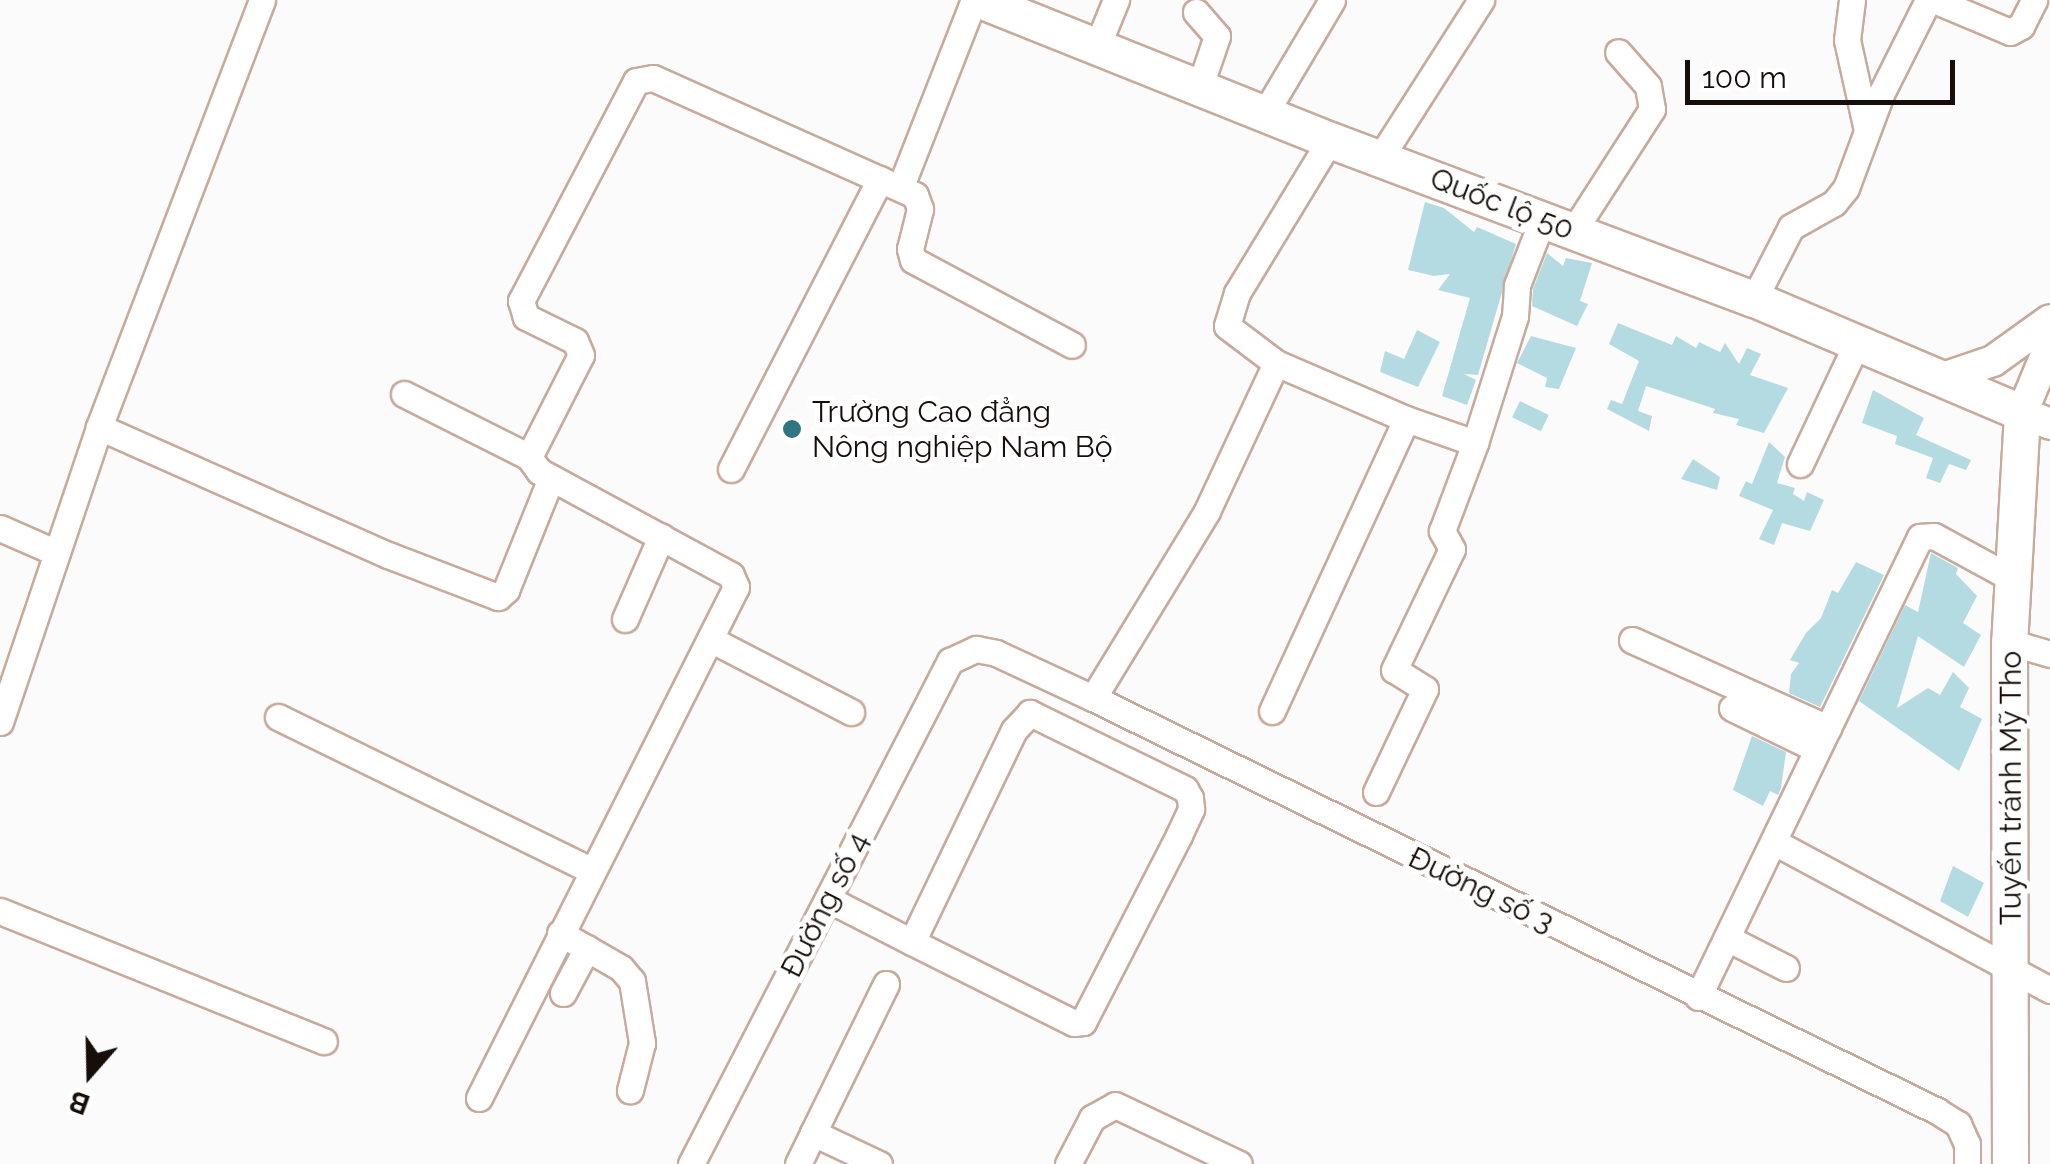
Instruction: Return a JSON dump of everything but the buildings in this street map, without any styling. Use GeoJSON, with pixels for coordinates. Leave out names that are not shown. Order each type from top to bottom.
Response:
{"type":"FeatureCollection","features":[{"type":"Feature","properties":{"kind":"highway","name":"Quốc lộ 50"},"geometry":{"type":"LineString","coordinates":[[977,0],[1098,44],[1330,140],[1754,299],[2036,418]]}},
{"type":"Feature","properties":{"kind":"highway","name":"Tuyến tránh Mỹ Tho"},"geometry":{"type":"LineString","coordinates":[[2010,1164],[2010,642],[2013,580],[2036,418]]}},
{"type":"Feature","properties":{"kind":"main road"},"geometry":{"type":"LineString","coordinates":[[1943,378],[1994,361],[2050,320]]}},
{"type":"Feature","properties":{"kind":"main road"},"geometry":{"type":"LineString","coordinates":[[2036,418],[2050,345]]}},
{"type":"Feature","properties":{"kind":"street"},"geometry":{"type":"LineString","coordinates":[[0,722],[99,426],[262,0]]}},
{"type":"Feature","properties":{"kind":"street"},"geometry":{"type":"LineString","coordinates":[[732,469],[891,182],[977,0]]}},
{"type":"Feature","properties":{"kind":"street"},"geometry":{"type":"LineString","coordinates":[[1098,44],[1116,0]]}},
{"type":"Feature","properties":{"kind":"street"},"geometry":{"type":"LineString","coordinates":[[1265,113],[1332,0]]}},
{"type":"Feature","properties":{"kind":"street"},"geometry":{"type":"LineString","coordinates":[[1380,158],[1481,0]]}},
{"type":"Feature","properties":{"kind":"street"},"geometry":{"type":"LineString","coordinates":[[1852,0],[1847,40],[1867,130]]}},
{"type":"Feature","properties":{"kind":"street"},"geometry":{"type":"LineString","coordinates":[[1754,299],[1791,227],[1834,203],[1846,188],[1867,130],[1931,0],[2010,32],[2021,26],[2034,0]]}},
{"type":"Feature","properties":{"kind":"street"},"geometry":{"type":"LineString","coordinates":[[1196,12],[1217,36],[1200,86]]}},
{"type":"Feature","properties":{"kind":"street"},"geometry":{"type":"LineString","coordinates":[[1376,792],[1424,690],[1394,670],[1452,549],[1442,531],[1475,444],[1515,316],[1517,285],[1558,224],[1652,109],[1648,86],[1618,52]]}},
{"type":"Feature","properties":{"kind":"street"},"geometry":{"type":"LineString","coordinates":[[479,1098],[736,581],[550,478],[532,465],[530,457],[582,354],[575,341],[526,317],[521,301],[636,81],[653,78],[915,195],[920,208],[910,249],[913,260],[1072,345]]}},
{"type":"Feature","properties":{"kind":"street"},"geometry":{"type":"LineString","coordinates":[[1330,140],[1237,294],[1227,320],[1232,333],[1276,363],[1475,444]]}},
{"type":"Feature","properties":{"kind":"street"},"geometry":{"type":"LineString","coordinates":[[1800,464],[1857,343]]}},
{"type":"Feature","properties":{"kind":"street"},"geometry":{"type":"LineString","coordinates":[[1093,698],[1207,511],[1276,363]]}},
{"type":"Feature","properties":{"kind":"street"},"geometry":{"type":"LineString","coordinates":[[404,394],[530,457]]}},
{"type":"Feature","properties":{"kind":"street"},"geometry":{"type":"LineString","coordinates":[[1272,711],[1406,418]]}},
{"type":"Feature","properties":{"kind":"street"},"geometry":{"type":"LineString","coordinates":[[99,426],[388,554],[498,597],[506,590],[550,478]]}},
{"type":"Feature","properties":{"kind":"street"},"geometry":{"type":"LineString","coordinates":[[0,528],[56,553]]}},
{"type":"Feature","properties":{"kind":"street"},"geometry":{"type":"LineString","coordinates":[[1698,997],[1920,537],[1934,536],[2013,580]]}},
{"type":"Feature","properties":{"kind":"street"},"geometry":{"type":"LineString","coordinates":[[625,619],[661,537]]}},
{"type":"Feature","properties":{"kind":"street"},"geometry":{"type":"LineString","coordinates":[[710,639],[851,712]]}},
{"type":"Feature","properties":{"kind":"street"},"geometry":{"type":"LineString","coordinates":[[1632,640],[1823,738]]}},
{"type":"Feature","properties":{"kind":"street"},"geometry":{"type":"LineString","coordinates":[[2010,642],[2050,654]]}},
{"type":"Feature","properties":{"kind":"street","name":"Đường số 3"},"geometry":{"type":"LineString","coordinates":[[964,652],[996,652],[1937,1111],[1958,1124],[1967,1144],[1968,1164]]}},
{"type":"Feature","properties":{"kind":"street","name":"Đường số 4"},"geometry":{"type":"LineString","coordinates":[[691,1164],[950,661],[964,652]]}},
{"type":"Feature","properties":{"kind":"street"},"geometry":{"type":"LineString","coordinates":[[1732,708],[1823,738]]}},
{"type":"Feature","properties":{"kind":"street"},"geometry":{"type":"LineString","coordinates":[[828,899],[912,942],[1074,1023],[1084,1022],[1179,834],[1190,809],[1190,798],[1185,789],[1030,713],[1014,730],[912,942]]}},
{"type":"Feature","properties":{"kind":"street"},"geometry":{"type":"LineString","coordinates":[[278,717],[591,870]]}},
{"type":"Feature","properties":{"kind":"street"},"geometry":{"type":"LineString","coordinates":[[1776,842],[2050,990]]}},
{"type":"Feature","properties":{"kind":"street"},"geometry":{"type":"LineString","coordinates":[[0,911],[324,1041]]}},
{"type":"Feature","properties":{"kind":"street"},"geometry":{"type":"LineString","coordinates":[[560,933],[622,968],[632,981],[642,1043],[630,1090]]}},
{"type":"Feature","properties":{"kind":"street"},"geometry":{"type":"LineString","coordinates":[[1727,938],[1786,968]]}},
{"type":"Feature","properties":{"kind":"street"},"geometry":{"type":"LineString","coordinates":[[563,993],[587,948]]}},
{"type":"Feature","properties":{"kind":"street"},"geometry":{"type":"LineString","coordinates":[[798,1164],[886,984]]}},
{"type":"Feature","properties":{"kind":"street"},"geometry":{"type":"LineString","coordinates":[[1068,1164],[1092,1118],[1103,1108],[1116,1105],[1240,1164]]}},
{"type":"Feature","properties":{"kind":"street"},"geometry":{"type":"LineString","coordinates":[[813,1133],[878,1164]]}},
{"type":"Feature","properties":{"kind":"place","name":"Trường Cao đẳng Nông nghiệp Nam Bộ"},"geometry":{"type":"Point","coordinates":[792,429]}}]}
